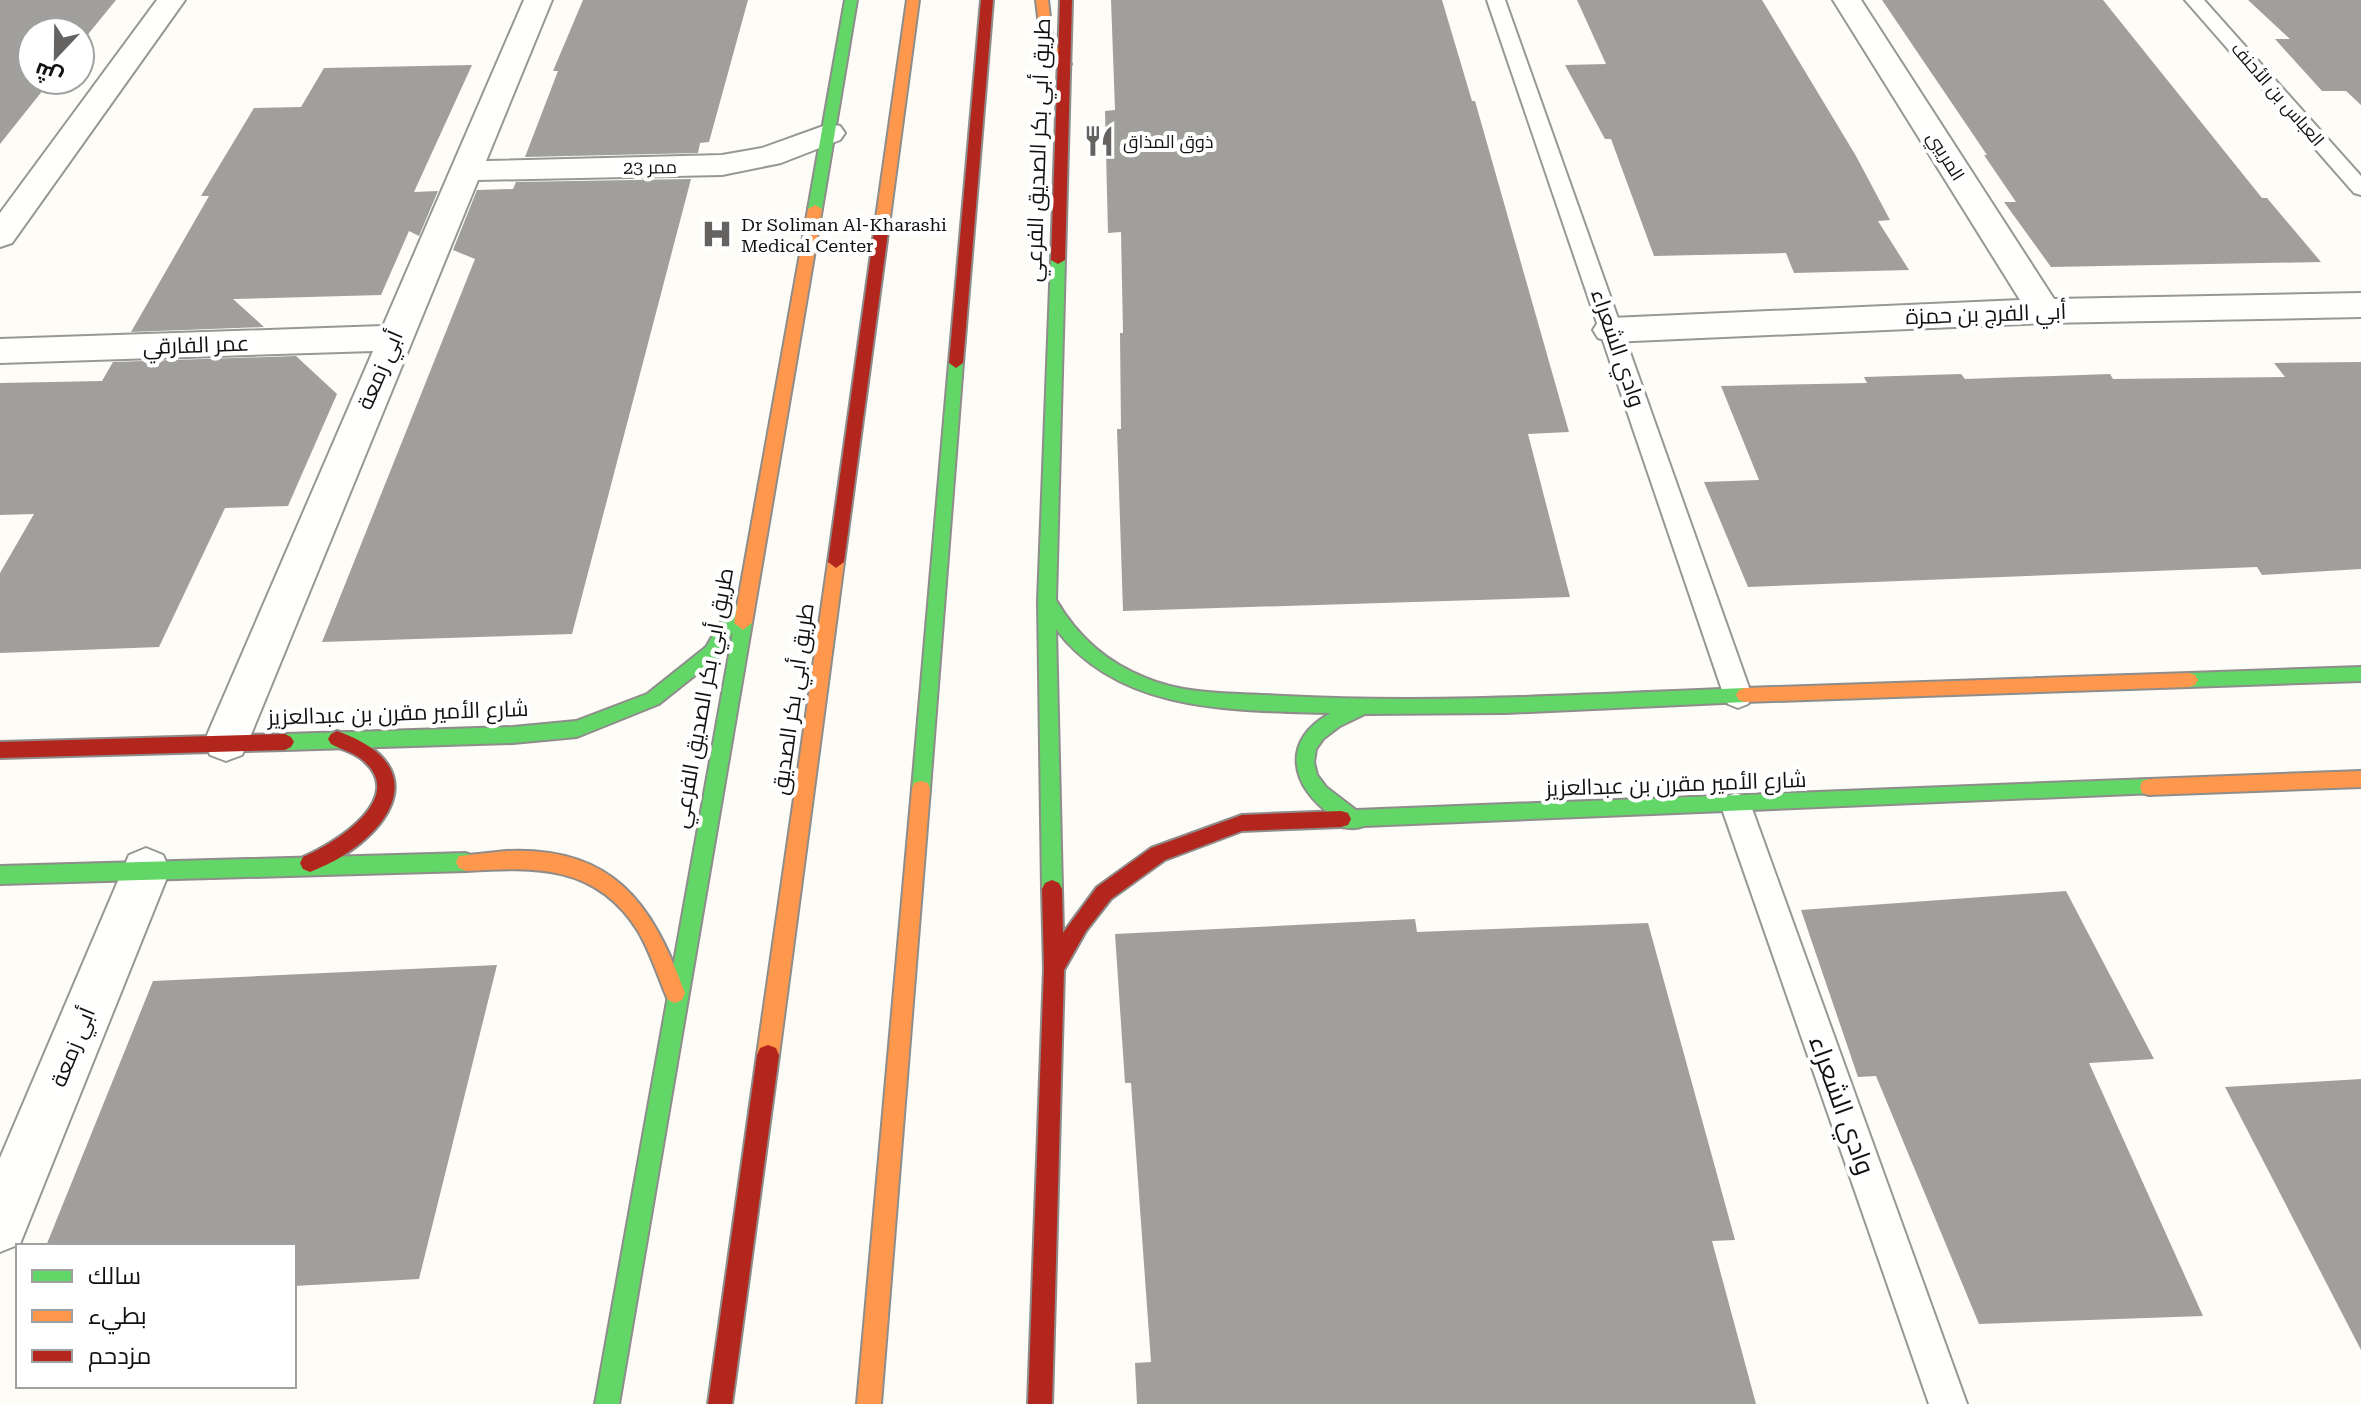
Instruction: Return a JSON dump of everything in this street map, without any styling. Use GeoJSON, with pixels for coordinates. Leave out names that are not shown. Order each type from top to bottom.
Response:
{"type":"FeatureCollection","features":[{"type":"Feature","properties":{"kind":"street"},"geometry":{"type":"LineString","coordinates":[[0,236],[171,0]]}},
{"type":"Feature","properties":{"kind":"street","name":"أبي زمعة"},"geometry":{"type":"LineString","coordinates":[[226,742],[393,338],[538,0]]}},
{"type":"Feature","properties":{"kind":"street","name":"طريق أبي بكر الصديق الفرعي"},"geometry":{"type":"LineString","coordinates":[[607,1404],[744,597],[851,0]]}},
{"type":"Feature","properties":{"kind":"street","name":"طريق أبي بكر الصديق"},"geometry":{"type":"LineString","coordinates":[[720,1404],[913,0]]}},
{"type":"Feature","properties":{"kind":"street"},"geometry":{"type":"LineString","coordinates":[[869,1404],[987,0]]}},
{"type":"Feature","properties":{"kind":"street"},"geometry":{"type":"LineString","coordinates":[[1042,0],[1043,39],[1048,49],[1065,64]]}},
{"type":"Feature","properties":{"kind":"street","name":"طريق أبي بكر الصديق الفرعي"},"geometry":{"type":"LineString","coordinates":[[1040,1404],[1054,969],[1047,601],[1066,0]]}},
{"type":"Feature","properties":{"kind":"street","name":"المريبي"},"geometry":{"type":"LineString","coordinates":[[1847,0],[2044,311]]}},
{"type":"Feature","properties":{"kind":"street","name":"ممر 23"},"geometry":{"type":"LineString","coordinates":[[465,171],[722,165],[770,156],[829,133]]}},
{"type":"Feature","properties":{"kind":"street","name":"أبي الفرج بن حمزة"},"geometry":{"type":"LineString","coordinates":[[1611,330],[2044,311],[2361,305]]}},
{"type":"Feature","properties":{"kind":"street","name":"عمر الفارقي"},"geometry":{"type":"LineString","coordinates":[[0,351],[393,338]]}},
{"type":"Feature","properties":{"kind":"street","name":"شارع الأمير مقرن بن عبدالعزيز"},"geometry":{"type":"LineString","coordinates":[[0,750],[513,735],[577,729],[653,699],[712,652],[744,597]]}},
{"type":"Feature","properties":{"kind":"street"},"geometry":{"type":"LineString","coordinates":[[1047,601],[1061,626],[1083,650],[1110,670],[1142,685],[1191,697],[1358,709],[2361,674]]}},
{"type":"Feature","properties":{"kind":"street"},"geometry":{"type":"LineString","coordinates":[[1357,821],[1335,812],[1317,798],[1306,780],[1302,760],[1308,741],[1319,725],[1336,714],[1358,709]]}},
{"type":"Feature","properties":{"kind":"street"},"geometry":{"type":"LineString","coordinates":[[297,867],[335,855],[367,829],[386,799],[385,771],[368,750],[337,739]]}},
{"type":"Feature","properties":{"kind":"street","name":"شارع الأمير مقرن بن عبدالعزيز"},"geometry":{"type":"LineString","coordinates":[[1054,969],[1089,910],[1136,865],[1187,838],[1242,823],[1357,821],[2361,779]]}},
{"type":"Feature","properties":{"kind":"street"},"geometry":{"type":"LineString","coordinates":[[0,875],[544,860],[585,870],[619,889],[646,918],[676,996]]}},
{"type":"Feature","properties":{"kind":"street","name":"أبي زمعة"},"geometry":{"type":"LineString","coordinates":[[0,1224],[146,870]]}},
{"type":"Feature","properties":{"kind":"lane","name":"وادي الشعراء"},"geometry":{"type":"LineString","coordinates":[[1496,0],[1738,696]]}},
{"type":"Feature","properties":{"kind":"lane","name":"العباس بن الأحنف"},"geometry":{"type":"LineString","coordinates":[[2194,0],[2361,189]]}},
{"type":"Feature","properties":{"kind":"lane","name":"وادي الشعراء"},"geometry":{"type":"LineString","coordinates":[[1736,806],[1948,1404]]}},
{"type":"Feature","properties":{"kind":"building"},"geometry":{"type":"Polygon","coordinates":[[[0,0],[116,0],[96,24],[96,16],[16,16],[16,96],[38,96],[0,144],[0,0]]]}},
{"type":"Feature","properties":{"kind":"building"},"geometry":{"type":"Polygon","coordinates":[[[583,0],[748,0],[709,142],[700,143],[698,153],[525,157],[558,71],[553,71],[583,0]]]}},
{"type":"Feature","properties":{"kind":"building"},"geometry":{"type":"Polygon","coordinates":[[[1111,0],[1442,0],[1472,101],[1475,101],[1569,432],[1528,434],[1570,597],[1123,611],[1117,429],[1121,429],[1120,333],[1123,333],[1121,232],[1108,233],[1105,111],[1115,110],[1111,0]]]}},
{"type":"Feature","properties":{"kind":"building"},"geometry":{"type":"Polygon","coordinates":[[[1577,0],[1762,0],[1856,156],[1890,220],[1878,221],[1909,270],[1794,273],[1786,253],[1654,256],[1611,139],[1605,139],[1565,65],[1606,64],[1577,0]]]}},
{"type":"Feature","properties":{"kind":"building"},"geometry":{"type":"Polygon","coordinates":[[[1882,0],[2103,0],[2262,198],[2267,198],[2321,262],[2051,267],[2004,202],[2016,202],[1984,155],[1987,155],[1882,0]]]}},
{"type":"Feature","properties":{"kind":"building"},"geometry":{"type":"Polygon","coordinates":[[[2248,0],[2361,0],[2361,105],[2346,91],[2322,91],[2275,39],[2290,39],[2248,0]]]}},
{"type":"Feature","properties":{"kind":"building"},"geometry":{"type":"Polygon","coordinates":[[[472,65],[414,192],[438,191],[419,236],[409,231],[381,295],[233,299],[264,327],[131,332],[209,196],[201,196],[254,108],[301,107],[324,68],[472,65]]]}},
{"type":"Feature","properties":{"kind":"building"},"geometry":{"type":"Polygon","coordinates":[[[691,179],[572,634],[322,642],[475,259],[453,250],[477,190],[513,189],[516,182],[691,179]]]}},
{"type":"Feature","properties":{"kind":"building"},"geometry":{"type":"Polygon","coordinates":[[[296,356],[337,394],[288,506],[225,508],[159,647],[0,653],[0,573],[34,514],[0,515],[0,383],[102,381],[113,362],[296,356]]]}},
{"type":"Feature","properties":{"kind":"building"},"geometry":{"type":"Polygon","coordinates":[[[2361,362],[2361,569],[2262,575],[2257,567],[1748,587],[1704,482],[1759,480],[1721,386],[1867,383],[1864,377],[1961,374],[1965,379],[2110,374],[2113,379],[2285,377],[2274,363],[2361,362]]]}},
{"type":"Feature","properties":{"kind":"building"},"geometry":{"type":"Polygon","coordinates":[[[2066,891],[2154,1059],[2089,1063],[2203,1316],[1979,1324],[1876,1076],[1858,1077],[1801,910],[2066,891]]]}},
{"type":"Feature","properties":{"kind":"building"},"geometry":{"type":"Polygon","coordinates":[[[1415,919],[1417,932],[1648,923],[1735,1240],[1712,1241],[1756,1404],[1137,1404],[1135,1363],[1151,1362],[1131,1083],[1125,1083],[1115,934],[1415,919]]]}},
{"type":"Feature","properties":{"kind":"building"},"geometry":{"type":"Polygon","coordinates":[[[497,965],[419,1279],[296,1286],[296,1244],[47,1244],[153,981],[497,965]]]}},
{"type":"Feature","properties":{"kind":"building"},"geometry":{"type":"Polygon","coordinates":[[[2361,1079],[2361,1350],[2225,1087],[2361,1079]]]}},
{"type":"Feature","properties":{"kind":"traffic: fast"},"geometry":{"type":"LineString","coordinates":[[815,209],[851,0]]}},
{"type":"Feature","properties":{"kind":"traffic: fast"},"geometry":{"type":"LineString","coordinates":[[1052,889],[1047,601],[1058,260]]}},
{"type":"Feature","properties":{"kind":"traffic: fast"},"geometry":{"type":"LineString","coordinates":[[921,789],[956,363]]}},
{"type":"Feature","properties":{"kind":"traffic: fast"},"geometry":{"type":"LineString","coordinates":[[1047,601],[1075,640],[1098,661],[1140,684],[1186,696],[1326,705],[1446,707],[1745,695]]}},
{"type":"Feature","properties":{"kind":"traffic: fast"},"geometry":{"type":"LineString","coordinates":[[285,742],[513,735],[577,729],[653,699],[712,652],[735,613]]}},
{"type":"Feature","properties":{"kind":"traffic: fast"},"geometry":{"type":"LineString","coordinates":[[607,1404],[743,623]]}},
{"type":"Feature","properties":{"kind":"traffic: fast"},"geometry":{"type":"LineString","coordinates":[[2189,680],[2361,674]]}},
{"type":"Feature","properties":{"kind":"traffic: fast"},"geometry":{"type":"LineString","coordinates":[[1357,821],[1319,793],[1308,778],[1304,762],[1307,748],[1316,733],[1333,720],[1358,709]]}},
{"type":"Feature","properties":{"kind":"traffic: fast"},"geometry":{"type":"LineString","coordinates":[[1341,819],[2149,787]]}},
{"type":"Feature","properties":{"kind":"traffic: fast"},"geometry":{"type":"LineString","coordinates":[[0,875],[466,862]]}},
{"type":"Feature","properties":{"kind":"traffic: slow"},"geometry":{"type":"LineString","coordinates":[[882,225],[913,0]]}},
{"type":"Feature","properties":{"kind":"traffic: slow"},"geometry":{"type":"LineString","coordinates":[[1042,0],[1047,43],[1065,64]]}},
{"type":"Feature","properties":{"kind":"traffic: slow"},"geometry":{"type":"LineString","coordinates":[[743,623],[815,209]]}},
{"type":"Feature","properties":{"kind":"traffic: slow"},"geometry":{"type":"LineString","coordinates":[[768,1055],[836,562]]}},
{"type":"Feature","properties":{"kind":"traffic: slow"},"geometry":{"type":"LineString","coordinates":[[1745,695],[2189,680]]}},
{"type":"Feature","properties":{"kind":"traffic: slow"},"geometry":{"type":"LineString","coordinates":[[2149,787],[2361,779]]}},
{"type":"Feature","properties":{"kind":"traffic: slow"},"geometry":{"type":"LineString","coordinates":[[869,1404],[921,789]]}},
{"type":"Feature","properties":{"kind":"traffic: slow"},"geometry":{"type":"LineString","coordinates":[[466,862],[546,861],[597,878],[616,890],[645,924],[675,993]]}},
{"type":"Feature","properties":{"kind":"traffic: jam"},"geometry":{"type":"LineString","coordinates":[[956,363],[987,0]]}},
{"type":"Feature","properties":{"kind":"traffic: jam"},"geometry":{"type":"LineString","coordinates":[[1058,260],[1066,0]]}},
{"type":"Feature","properties":{"kind":"traffic: jam"},"geometry":{"type":"LineString","coordinates":[[836,562],[882,225]]}},
{"type":"Feature","properties":{"kind":"traffic: jam"},"geometry":{"type":"LineString","coordinates":[[310,863],[354,839],[371,822],[382,804],[386,785],[381,767],[365,751],[337,739]]}},
{"type":"Feature","properties":{"kind":"traffic: jam"},"geometry":{"type":"LineString","coordinates":[[0,750],[285,742]]}},
{"type":"Feature","properties":{"kind":"traffic: jam"},"geometry":{"type":"LineString","coordinates":[[1054,969],[1079,924],[1104,893],[1158,854],[1242,823],[1341,819]]}},
{"type":"Feature","properties":{"kind":"traffic: jam"},"geometry":{"type":"LineString","coordinates":[[1040,1404],[1054,969],[1052,889]]}},
{"type":"Feature","properties":{"kind":"traffic: jam"},"geometry":{"type":"LineString","coordinates":[[720,1404],[768,1055]]}},
{"type":"Feature","properties":{"kind":"place","name":"ذوق المذاق"},"geometry":{"type":"Point","coordinates":[1099,141]}},
{"type":"Feature","properties":{"kind":"place","name":"Dr Soliman Al-Kharashi Medical Center"},"geometry":{"type":"Point","coordinates":[717,234]}}]}
